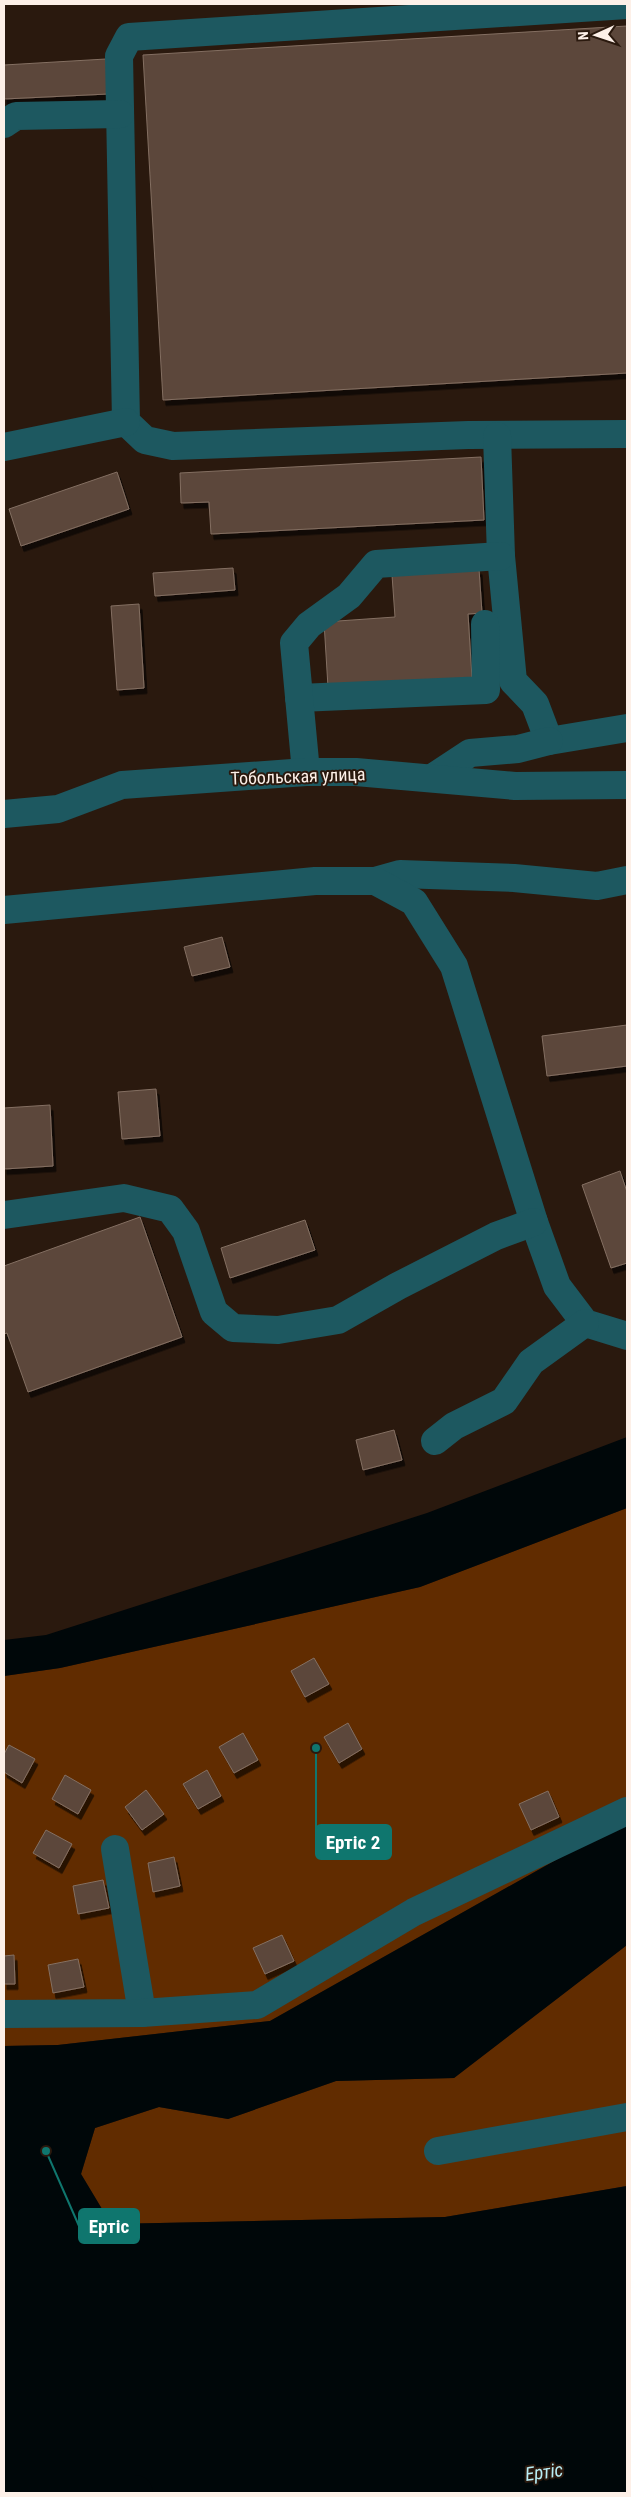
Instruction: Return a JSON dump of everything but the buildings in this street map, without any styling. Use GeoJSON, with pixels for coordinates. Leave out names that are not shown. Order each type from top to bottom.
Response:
{"type":"FeatureCollection","features":[{"type":"Feature","properties":{"kind":"street"},"geometry":{"type":"LineString","coordinates":[[627,5],[129,37],[119,56],[126,422],[145,440],[173,446],[468,435],[627,434]]}},
{"type":"Feature","properties":{"kind":"street"},"geometry":{"type":"LineString","coordinates":[[4,124],[16,116],[120,114]]}},
{"type":"Feature","properties":{"kind":"street"},"geometry":{"type":"LineString","coordinates":[[4,447],[126,422]]}},
{"type":"Feature","properties":{"kind":"street"},"geometry":{"type":"LineString","coordinates":[[497,436],[501,556],[513,682],[535,704],[549,741]]}},
{"type":"Feature","properties":{"kind":"street"},"geometry":{"type":"LineString","coordinates":[[306,772],[294,643],[309,625],[349,596],[376,564],[501,556]]}},
{"type":"Feature","properties":{"kind":"street"},"geometry":{"type":"LineString","coordinates":[[299,698],[486,690],[485,624]]}},
{"type":"Feature","properties":{"kind":"street"},"geometry":{"type":"LineString","coordinates":[[432,778],[470,753],[518,749],[549,741],[627,728]]}},
{"type":"Feature","properties":{"kind":"street","name":"Тобольская улица"},"geometry":{"type":"LineString","coordinates":[[4,814],[58,809],[122,785],[306,772],[356,772],[515,786],[627,785]]}},
{"type":"Feature","properties":{"kind":"street"},"geometry":{"type":"LineString","coordinates":[[4,910],[315,881],[375,881],[400,874],[514,878],[598,886],[627,880]]}},
{"type":"Feature","properties":{"kind":"street"},"geometry":{"type":"LineString","coordinates":[[375,881],[414,902],[454,966],[534,1222],[557,1286],[586,1323],[627,1336]]}},
{"type":"Feature","properties":{"kind":"street"},"geometry":{"type":"LineString","coordinates":[[4,1215],[124,1198],[170,1209],[186,1231],[214,1312],[233,1328],[278,1330],[338,1320],[398,1286],[496,1236],[534,1222]]}},
{"type":"Feature","properties":{"kind":"street"},"geometry":{"type":"LineString","coordinates":[[435,1441],[454,1426],[504,1401],[531,1362],[586,1323]]}},
{"type":"Feature","properties":{"kind":"street"},"geometry":{"type":"LineString","coordinates":[[4,2014],[142,2013],[257,2005],[414,1912],[627,1811]]}},
{"type":"Feature","properties":{"kind":"street"},"geometry":{"type":"LineString","coordinates":[[115,1849],[142,2013]]}},
{"type":"Feature","properties":{"kind":"street"},"geometry":{"type":"LineString","coordinates":[[438,2151],[627,2117]]}},
{"type":"Feature","properties":{"kind":"shaded area"},"geometry":{"type":"Polygon","coordinates":[[[627,1508],[627,1820],[270,2021],[58,2045],[4,2046],[4,1676],[60,1668],[420,1587],[627,1508]]]}},
{"type":"Feature","properties":{"kind":"shaded area"},"geometry":{"type":"Polygon","coordinates":[[[627,1945],[627,2186],[445,2217],[111,2224],[81,2174],[95,2128],[159,2107],[228,2119],[336,2081],[454,2078],[627,1945]]]}},
{"type":"Feature","properties":{"kind":"water"},"geometry":{"type":"Polygon","coordinates":[[[627,1437],[627,1508],[420,1587],[60,1668],[4,1676],[4,1640],[46,1635],[427,1513],[627,1437]]]}},
{"type":"Feature","properties":{"kind":"water","name":"Ертіс"},"geometry":{"type":"Polygon","coordinates":[[[627,1820],[627,1945],[454,2078],[336,2081],[228,2119],[159,2107],[95,2128],[81,2174],[111,2224],[445,2217],[627,2186],[627,2493],[29,2493],[17,2478],[4,2475],[4,2046],[58,2045],[270,2021],[627,1820]]]}},
{"type":"Feature","properties":{"kind":"waterway","name":"Ертіс"},"geometry":{"type":"LineString","coordinates":[[4,2493],[135,2493]]}},
{"type":"Feature","properties":{"kind":"place","name":"Ертіс 2"},"geometry":{"type":"Point","coordinates":[316,1748]}},
{"type":"Feature","properties":{"kind":"place","name":"Ертіс"},"geometry":{"type":"Point","coordinates":[46,2151]}}]}
